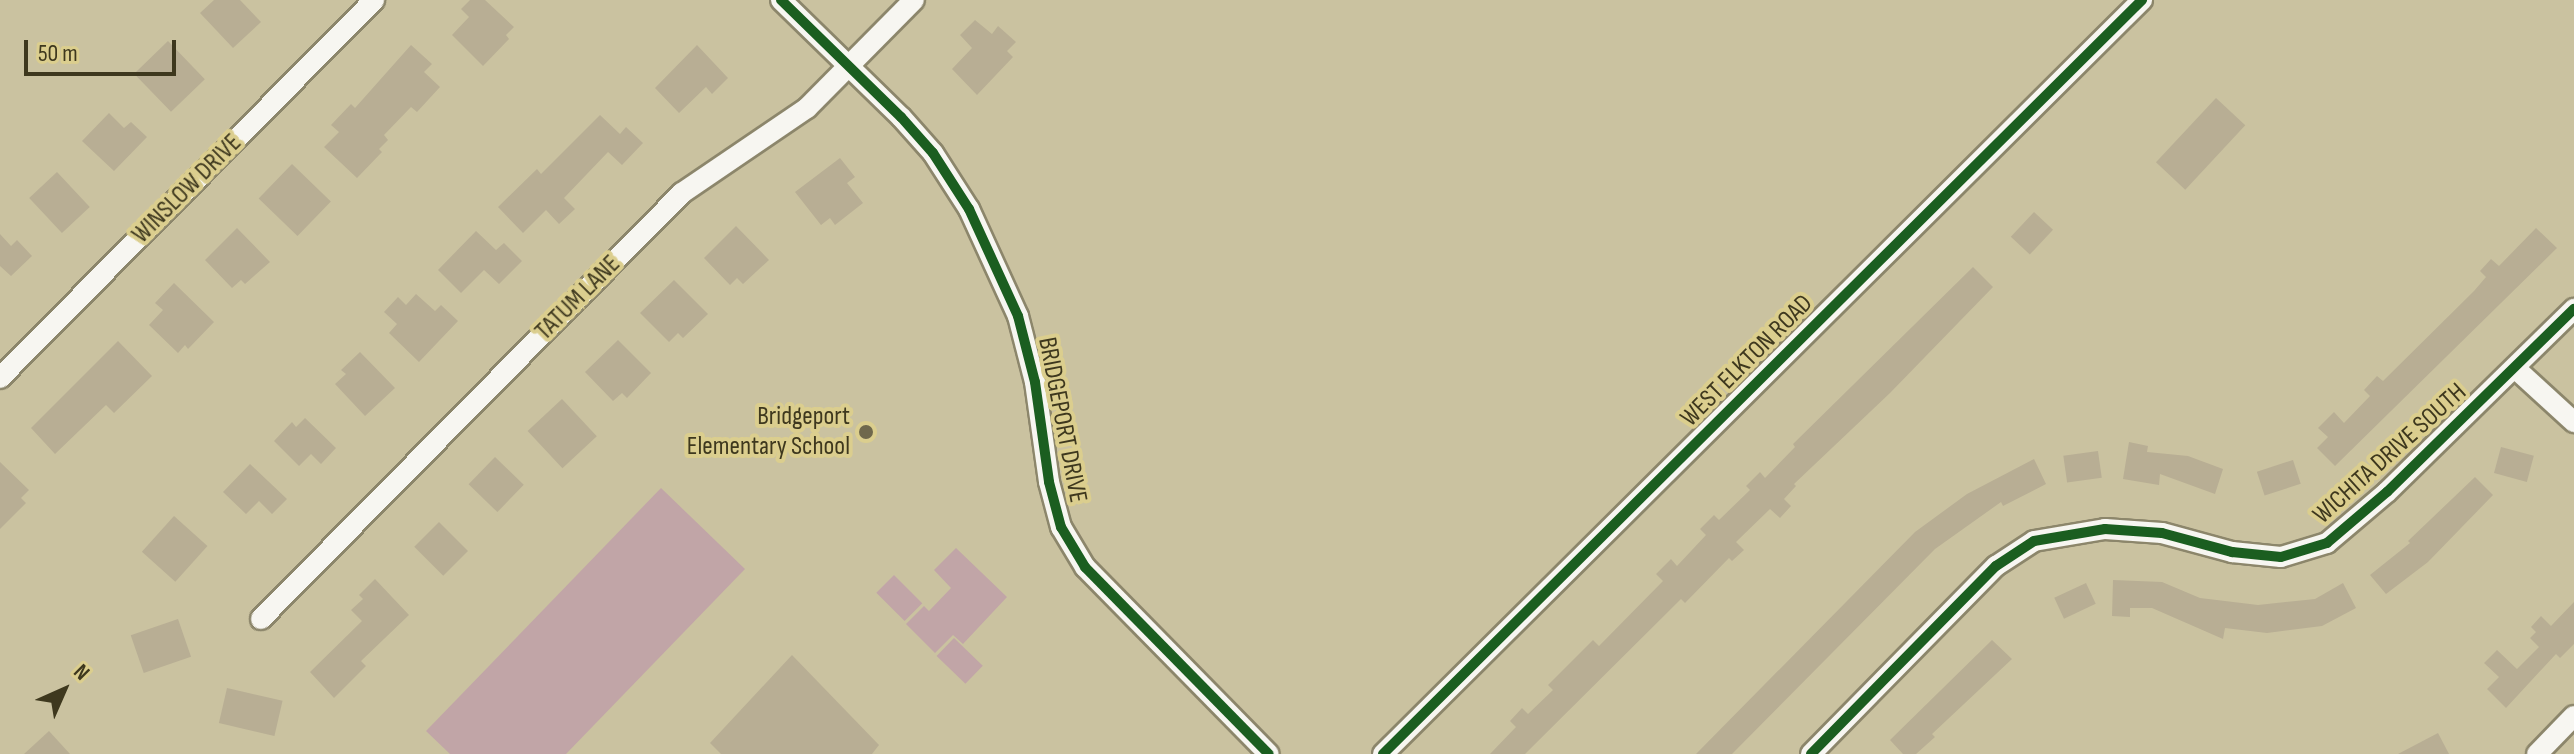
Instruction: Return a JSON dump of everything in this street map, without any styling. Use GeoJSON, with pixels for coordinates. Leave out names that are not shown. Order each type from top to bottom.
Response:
{"type":"FeatureCollection","features":[{"type":"Feature","properties":{"kind":"street","name":"WINSLOW DRIVE"},"geometry":{"type":"LineString","coordinates":[[0,378],[374,0]]}},
{"type":"Feature","properties":{"kind":"street","name":"BRIDGEPORT DRIVE"},"geometry":{"type":"LineString","coordinates":[[781,0],[933,153],[969,209],[996,262],[1018,316],[1035,382],[1049,482],[1061,527],[1085,567],[1269,754]]}},
{"type":"Feature","properties":{"kind":"street","name":"TATUM LANE"},"geometry":{"type":"LineString","coordinates":[[261,619],[682,193],[807,108],[914,0]]}},
{"type":"Feature","properties":{"kind":"street","name":"WEST ELKTON ROAD"},"geometry":{"type":"LineString","coordinates":[[1383,754],[2142,0]]}},
{"type":"Feature","properties":{"kind":"street","name":"WICHITA DRIVE SOUTH"},"geometry":{"type":"LineString","coordinates":[[1811,754],[1996,566],[2034,541],[2105,529],[2148,532],[2232,552],[2281,557],[2327,543],[2387,492],[2574,309]]}},
{"type":"Feature","properties":{"kind":"street"},"geometry":{"type":"LineString","coordinates":[[2516,369],[2574,422]]}},
{"type":"Feature","properties":{"kind":"street"},"geometry":{"type":"LineString","coordinates":[[2537,754],[2574,716]]}},
{"type":"Feature","properties":{"kind":"shaded area"},"geometry":{"type":"Polygon","coordinates":[[[661,488],[745,569],[566,754],[450,754],[426,731],[661,488]]]}},
{"type":"Feature","properties":{"kind":"shaded area"},"geometry":{"type":"Polygon","coordinates":[[[956,548],[1007,597],[963,644],[953,635],[935,653],[906,624],[924,606],[929,611],[951,588],[934,570],[956,548]]]}},
{"type":"Feature","properties":{"kind":"shaded area"},"geometry":{"type":"Polygon","coordinates":[[[894,575],[922,603],[905,621],[876,593],[894,575]]]}},
{"type":"Feature","properties":{"kind":"shaded area"},"geometry":{"type":"Polygon","coordinates":[[[954,638],[983,666],[965,684],[937,656],[954,638]]]}},
{"type":"Feature","properties":{"kind":"building"},"geometry":{"type":"Polygon","coordinates":[[[214,0],[240,0],[261,22],[233,48],[200,13],[214,0]]]}},
{"type":"Feature","properties":{"kind":"building"},"geometry":{"type":"Polygon","coordinates":[[[470,0],[485,0],[514,27],[506,35],[509,39],[483,66],[452,35],[469,17],[461,9],[470,0]]]}},
{"type":"Feature","properties":{"kind":"building"},"geometry":{"type":"Polygon","coordinates":[[[975,20],[992,34],[998,26],[1016,42],[1007,51],[1013,57],[977,95],[952,69],[972,48],[960,35],[975,20]]]}},
{"type":"Feature","properties":{"kind":"building"},"geometry":{"type":"Polygon","coordinates":[[[168,41],[205,79],[171,112],[134,74],[168,41]]]}},
{"type":"Feature","properties":{"kind":"building"},"geometry":{"type":"Polygon","coordinates":[[[411,45],[432,64],[424,72],[440,87],[417,112],[411,107],[384,135],[388,140],[379,149],[382,152],[357,178],[324,147],[339,132],[331,125],[351,104],[355,108],[411,45]]]}},
{"type":"Feature","properties":{"kind":"building"},"geometry":{"type":"Polygon","coordinates":[[[697,45],[728,78],[712,94],[706,87],[679,113],[655,88],[697,45]]]}},
{"type":"Feature","properties":{"kind":"building"},"geometry":{"type":"Polygon","coordinates":[[[2216,98],[2245,125],[2185,190],[2156,162],[2216,98]]]}},
{"type":"Feature","properties":{"kind":"building"},"geometry":{"type":"Polygon","coordinates":[[[109,113],[124,128],[131,122],[147,137],[114,171],[82,141],[109,113]]]}},
{"type":"Feature","properties":{"kind":"building"},"geometry":{"type":"Polygon","coordinates":[[[600,115],[620,134],[626,127],[643,143],[622,165],[608,152],[564,198],[575,209],[559,224],[546,210],[523,233],[498,207],[537,169],[541,174],[600,115]]]}},
{"type":"Feature","properties":{"kind":"building"},"geometry":{"type":"Polygon","coordinates":[[[840,158],[855,177],[847,183],[863,203],[835,225],[830,218],[821,225],[795,192],[840,158]]]}},
{"type":"Feature","properties":{"kind":"building"},"geometry":{"type":"Polygon","coordinates":[[[292,164],[331,202],[298,236],[259,199],[292,164]]]}},
{"type":"Feature","properties":{"kind":"building"},"geometry":{"type":"Polygon","coordinates":[[[57,172],[90,207],[62,233],[29,198],[57,172]]]}},
{"type":"Feature","properties":{"kind":"building"},"geometry":{"type":"Polygon","coordinates":[[[2034,212],[2053,230],[2030,255],[2011,237],[2034,212]]]}},
{"type":"Feature","properties":{"kind":"building"},"geometry":{"type":"Polygon","coordinates":[[[736,226],[769,260],[743,284],[737,278],[730,285],[704,258],[736,226]]]}},
{"type":"Feature","properties":{"kind":"building"},"geometry":{"type":"Polygon","coordinates":[[[237,228],[270,262],[245,284],[241,280],[232,288],[205,260],[237,228]]]}},
{"type":"Feature","properties":{"kind":"building"},"geometry":{"type":"Polygon","coordinates":[[[2536,228],[2557,248],[2335,466],[2317,448],[2328,437],[2318,428],[2334,412],[2344,423],[2370,396],[2364,390],[2377,376],[2383,381],[2474,291],[2486,277],[2480,271],[2491,259],[2499,266],[2536,228]]]}},
{"type":"Feature","properties":{"kind":"building"},"geometry":{"type":"Polygon","coordinates":[[[476,231],[496,250],[504,243],[522,261],[499,284],[484,270],[461,293],[438,270],[476,231]]]}},
{"type":"Feature","properties":{"kind":"building"},"geometry":{"type":"Polygon","coordinates":[[[0,234],[11,246],[17,240],[32,256],[11,276],[0,266],[0,234]]]}},
{"type":"Feature","properties":{"kind":"building"},"geometry":{"type":"Polygon","coordinates":[[[1973,267],[1993,287],[1890,393],[1794,484],[1796,486],[1784,499],[1791,506],[1780,518],[1770,509],[1736,542],[1744,550],[1732,561],[1729,558],[1685,603],[1681,599],[1525,754],[1490,754],[1516,727],[1510,721],[1522,708],[1528,714],[1553,690],[1548,685],[1593,640],[1599,646],[1663,581],[1656,574],[1671,559],[1677,566],[1706,535],[1700,529],[1714,515],[1719,520],[1750,490],[1746,486],[1760,472],[1765,478],[1795,447],[1793,444],[1973,267]]]}},
{"type":"Feature","properties":{"kind":"building"},"geometry":{"type":"Polygon","coordinates":[[[674,280],[708,314],[683,338],[678,333],[669,342],[640,313],[674,280]]]}},
{"type":"Feature","properties":{"kind":"building"},"geometry":{"type":"Polygon","coordinates":[[[174,283],[214,322],[188,349],[185,345],[178,353],[149,325],[163,310],[155,303],[174,283]]]}},
{"type":"Feature","properties":{"kind":"building"},"geometry":{"type":"Polygon","coordinates":[[[416,294],[435,311],[441,305],[458,321],[419,362],[389,333],[397,324],[384,312],[398,297],[406,305],[416,294]]]}},
{"type":"Feature","properties":{"kind":"building"},"geometry":{"type":"Polygon","coordinates":[[[618,340],[651,373],[627,398],[622,393],[613,401],[585,372],[618,340]]]}},
{"type":"Feature","properties":{"kind":"building"},"geometry":{"type":"Polygon","coordinates":[[[118,341],[152,376],[114,413],[106,405],[55,454],[31,428],[118,341]]]}},
{"type":"Feature","properties":{"kind":"building"},"geometry":{"type":"Polygon","coordinates":[[[360,352],[395,388],[365,416],[335,384],[346,374],[341,370],[360,352]]]}},
{"type":"Feature","properties":{"kind":"building"},"geometry":{"type":"Polygon","coordinates":[[[562,399],[597,436],[562,468],[528,431],[562,399]]]}},
{"type":"Feature","properties":{"kind":"building"},"geometry":{"type":"Polygon","coordinates":[[[305,418],[336,448],[321,464],[311,454],[299,466],[274,441],[292,422],[296,427],[305,418]]]}},
{"type":"Feature","properties":{"kind":"building"},"geometry":{"type":"Polygon","coordinates":[[[2129,442],[2148,446],[2147,452],[2188,456],[2223,469],[2215,494],[2160,474],[2159,485],[2123,479],[2129,442]]]}},
{"type":"Feature","properties":{"kind":"building"},"geometry":{"type":"Polygon","coordinates":[[[2501,447],[2534,456],[2527,482],[2494,473],[2501,447]]]}},
{"type":"Feature","properties":{"kind":"building"},"geometry":{"type":"Polygon","coordinates":[[[2098,451],[2102,478],[2067,483],[2063,456],[2098,451]]]}},
{"type":"Feature","properties":{"kind":"building"},"geometry":{"type":"Polygon","coordinates":[[[495,457],[524,485],[497,512],[469,484],[495,457]]]}},
{"type":"Feature","properties":{"kind":"building"},"geometry":{"type":"Polygon","coordinates":[[[2034,459],[2046,484],[2003,506],[2001,502],[1935,549],[1732,754],[1696,754],[1915,532],[1967,494],[2034,459]]]}},
{"type":"Feature","properties":{"kind":"building"},"geometry":{"type":"Polygon","coordinates":[[[2293,460],[2301,484],[2265,496],[2257,472],[2293,460]]]}},
{"type":"Feature","properties":{"kind":"building"},"geometry":{"type":"Polygon","coordinates":[[[0,462],[29,490],[21,498],[26,503],[0,529],[0,462]]]}},
{"type":"Feature","properties":{"kind":"building"},"geometry":{"type":"Polygon","coordinates":[[[250,464],[287,499],[272,514],[259,501],[246,514],[223,492],[250,464]]]}},
{"type":"Feature","properties":{"kind":"building"},"geometry":{"type":"Polygon","coordinates":[[[2475,477],[2493,495],[2428,562],[2386,594],[2370,575],[2410,543],[2408,541],[2475,477]]]}},
{"type":"Feature","properties":{"kind":"building"},"geometry":{"type":"Polygon","coordinates":[[[174,516],[207,546],[175,582],[142,552],[174,516]]]}},
{"type":"Feature","properties":{"kind":"building"},"geometry":{"type":"Polygon","coordinates":[[[439,522],[468,551],[443,576],[414,547],[439,522]]]}},
{"type":"Feature","properties":{"kind":"building"},"geometry":{"type":"Polygon","coordinates":[[[375,579],[409,615],[361,661],[366,666],[334,698],[310,672],[362,621],[351,610],[363,599],[359,595],[375,579]]]}},
{"type":"Feature","properties":{"kind":"building"},"geometry":{"type":"Polygon","coordinates":[[[2113,580],[2162,582],[2200,598],[2258,605],[2315,599],[2343,583],[2356,608],[2322,626],[2267,633],[2225,628],[2223,639],[2152,608],[2130,608],[2130,617],[2112,616],[2113,580]]]}},
{"type":"Feature","properties":{"kind":"building"},"geometry":{"type":"Polygon","coordinates":[[[2086,583],[2096,604],[2064,619],[2054,598],[2086,583]]]}},
{"type":"Feature","properties":{"kind":"building"},"geometry":{"type":"Polygon","coordinates":[[[2574,602],[2574,644],[2560,658],[2556,654],[2506,708],[2487,689],[2499,677],[2484,663],[2497,650],[2517,669],[2539,647],[2530,638],[2536,632],[2531,627],[2541,616],[2551,626],[2574,602]]]}},
{"type":"Feature","properties":{"kind":"building"},"geometry":{"type":"Polygon","coordinates":[[[178,619],[191,657],[144,673],[131,635],[178,619]]]}},
{"type":"Feature","properties":{"kind":"building"},"geometry":{"type":"Polygon","coordinates":[[[1992,640],[2012,659],[1932,734],[1935,737],[1916,754],[1903,754],[1890,740],[1992,640]]]}},
{"type":"Feature","properties":{"kind":"building"},"geometry":{"type":"Polygon","coordinates":[[[792,655],[879,745],[872,754],[721,754],[710,743],[792,655]]]}},
{"type":"Feature","properties":{"kind":"building"},"geometry":{"type":"Polygon","coordinates":[[[227,688],[283,701],[274,736],[219,723],[227,688]]]}},
{"type":"Feature","properties":{"kind":"building"},"geometry":{"type":"Polygon","coordinates":[[[49,731],[70,754],[24,754],[49,731]]]}},
{"type":"Feature","properties":{"kind":"building"},"geometry":{"type":"Polygon","coordinates":[[[2438,733],[2449,754],[2398,754],[2438,733]]]}},
{"type":"Feature","properties":{"kind":"cycle path"},"geometry":{"type":"LineString","coordinates":[[781,0],[901,117],[933,153],[969,209],[1018,316],[1035,382],[1049,482],[1061,527],[1085,567],[1269,754]]}},
{"type":"Feature","properties":{"kind":"cycle path"},"geometry":{"type":"LineString","coordinates":[[1383,754],[2142,0]]}},
{"type":"Feature","properties":{"kind":"cycle path"},"geometry":{"type":"LineString","coordinates":[[1811,754],[1996,566],[2034,541],[2105,529],[2162,533],[2232,552],[2281,557],[2327,543],[2387,492],[2574,309]]}},
{"type":"Feature","properties":{"kind":"place","name":"Bridgeport Elementary School"},"geometry":{"type":"Point","coordinates":[866,432]}}]}
